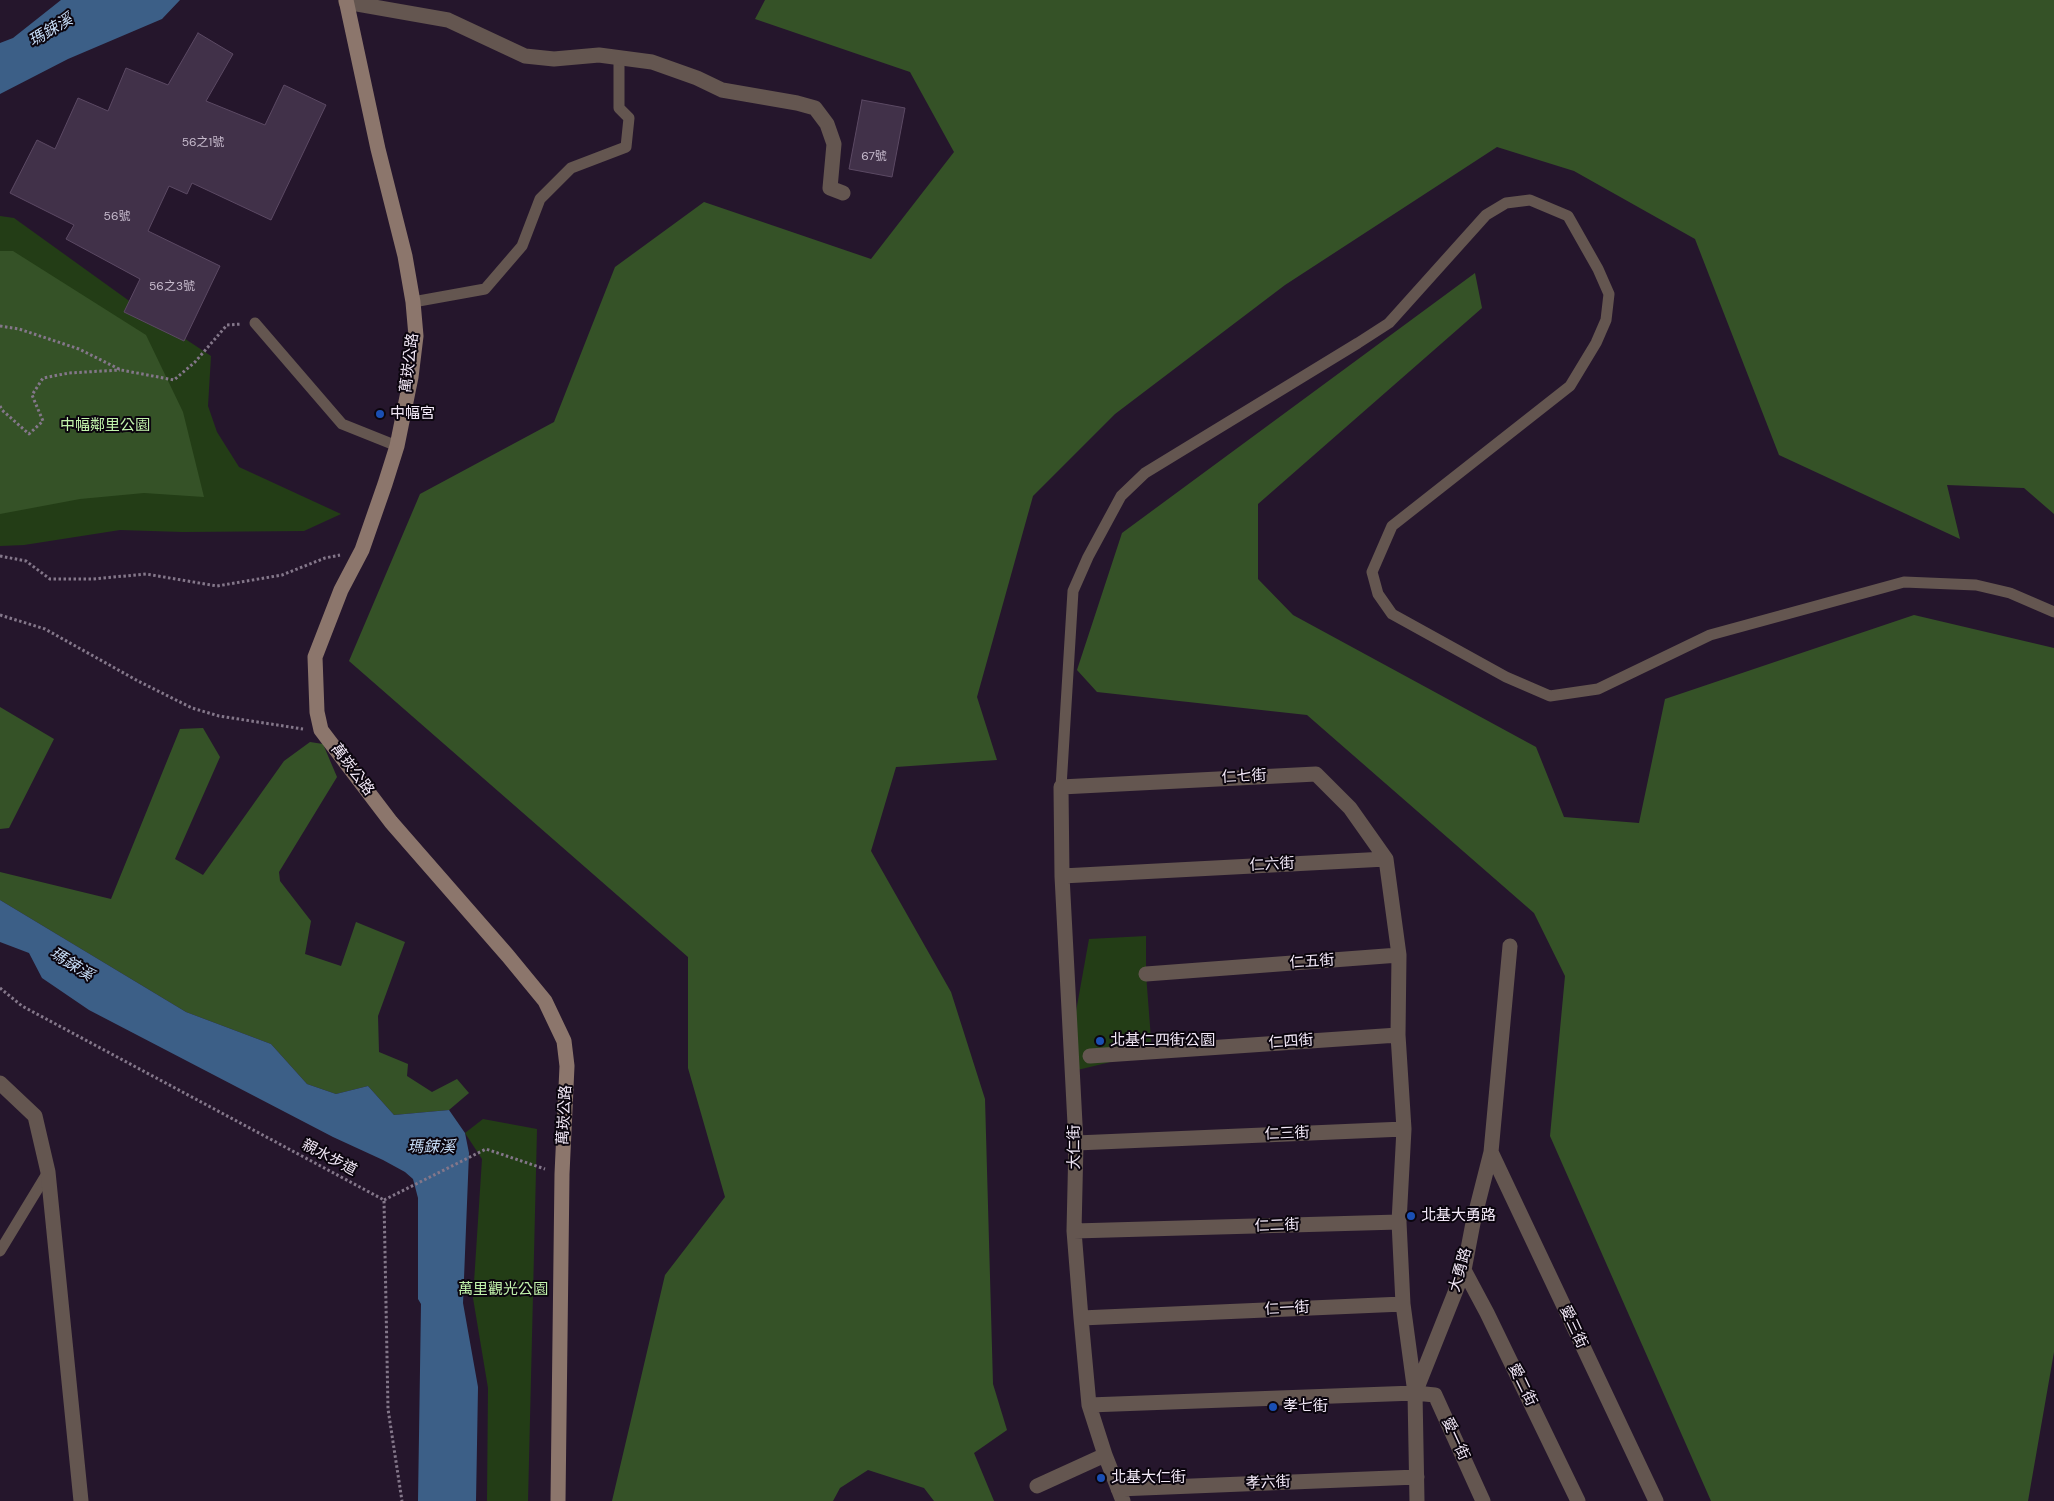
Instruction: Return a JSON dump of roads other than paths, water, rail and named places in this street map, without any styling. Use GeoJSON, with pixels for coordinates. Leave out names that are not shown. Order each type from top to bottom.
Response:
{"type":"FeatureCollection","features":[{"type":"Feature","properties":{"kind":"street"},"geometry":{"type":"LineString","coordinates":[[346,1],[448,20],[525,56],[554,59],[598,55],[652,62],[697,78],[722,90],[815,108],[827,124],[834,144],[830,188],[843,193]]}},
{"type":"Feature","properties":{"kind":"street","name":"萬崁公路"},"geometry":{"type":"LineString","coordinates":[[346,1],[378,149],[405,256],[413,302],[416,336],[411,377],[397,446],[362,550],[341,590],[315,657],[317,712],[321,730],[391,822],[545,1001],[564,1041],[567,1066],[562,1174],[558,1501]]}},
{"type":"Feature","properties":{"kind":"street","name":"仁七街"},"geometry":{"type":"LineString","coordinates":[[1061,787],[1316,774],[1350,808],[1386,859]]}},
{"type":"Feature","properties":{"kind":"street","name":"大仁街"},"geometry":{"type":"LineString","coordinates":[[1061,787],[1062,876],[1076,1143],[1074,1231],[1081,1318],[1089,1405],[1121,1495]]}},
{"type":"Feature","properties":{"kind":"street"},"geometry":{"type":"LineString","coordinates":[[1089,1405],[1415,1393],[1403,1304],[1399,1222],[1404,1129],[1398,1035],[1399,955],[1386,859]]}},
{"type":"Feature","properties":{"kind":"street","name":"仁六街"},"geometry":{"type":"LineString","coordinates":[[1062,876],[1386,859]]}},
{"type":"Feature","properties":{"kind":"street","name":"大勇路"},"geometry":{"type":"LineString","coordinates":[[1418,1501],[1415,1393],[1464,1270],[1472,1223],[1491,1152],[1510,946]]}},
{"type":"Feature","properties":{"kind":"street","name":"仁五街"},"geometry":{"type":"LineString","coordinates":[[1146,974],[1399,955]]}},
{"type":"Feature","properties":{"kind":"street","name":"仁四街"},"geometry":{"type":"LineString","coordinates":[[1090,1056],[1398,1035]]}},
{"type":"Feature","properties":{"kind":"street"},"geometry":{"type":"LineString","coordinates":[[0,1083],[35,1116],[48,1172],[81,1501]]}},
{"type":"Feature","properties":{"kind":"street","name":"仁三街"},"geometry":{"type":"LineString","coordinates":[[1076,1143],[1404,1129]]}},
{"type":"Feature","properties":{"kind":"street","name":"愛三街"},"geometry":{"type":"LineString","coordinates":[[1491,1152],[1656,1501]]}},
{"type":"Feature","properties":{"kind":"street","name":"仁二街"},"geometry":{"type":"LineString","coordinates":[[1074,1231],[1399,1222]]}},
{"type":"Feature","properties":{"kind":"street","name":"愛二街"},"geometry":{"type":"LineString","coordinates":[[1464,1270],[1487,1313],[1578,1501]]}},
{"type":"Feature","properties":{"kind":"street","name":"仁一街"},"geometry":{"type":"LineString","coordinates":[[1081,1318],[1403,1304]]}},
{"type":"Feature","properties":{"kind":"street","name":"愛一街"},"geometry":{"type":"LineString","coordinates":[[1415,1393],[1435,1395],[1483,1501]]}},
{"type":"Feature","properties":{"kind":"street"},"geometry":{"type":"LineString","coordinates":[[1038,1486],[1106,1456]]}},
{"type":"Feature","properties":{"kind":"street","name":"孝六街"},"geometry":{"type":"LineString","coordinates":[[1121,1495],[1417,1477]]}},
{"type":"Feature","properties":{"kind":"lane"},"geometry":{"type":"LineString","coordinates":[[413,302],[485,289],[522,246],[540,199],[571,168],[626,147],[629,118],[619,108],[619,57]]}},
{"type":"Feature","properties":{"kind":"lane"},"geometry":{"type":"LineString","coordinates":[[1061,787],[1073,591],[1088,556],[1121,496],[1145,473],[1389,322],[1486,215],[1506,203],[1530,200],[1568,216],[1598,269],[1609,294],[1606,320],[1596,343],[1570,386],[1392,526],[1372,572],[1378,594],[1392,614],[1506,677],[1550,696],[1598,688],[1710,635],[1904,582],[1976,585],[2010,593],[2054,612]]}},
{"type":"Feature","properties":{"kind":"lane"},"geometry":{"type":"LineString","coordinates":[[255,323],[342,424],[397,446]]}},
{"type":"Feature","properties":{"kind":"lane"},"geometry":{"type":"LineString","coordinates":[[0,1251],[48,1172]]}},
{"type":"Feature","properties":{"kind":"water","name":"瑪鋉溪"},"geometry":{"type":"Polygon","coordinates":[[[61,0],[180,0],[162,19],[68,59],[0,94],[0,43],[13,38],[61,0]]]}},
{"type":"Feature","properties":{"kind":"water","name":"瑪鋉溪"},"geometry":{"type":"Polygon","coordinates":[[[0,900],[186,1012],[271,1044],[307,1084],[336,1094],[368,1086],[394,1115],[449,1110],[465,1133],[469,1153],[463,1303],[478,1387],[476,1501],[418,1501],[421,1304],[418,1299],[418,1198],[413,1179],[405,1172],[383,1160],[333,1137],[89,1010],[42,978],[29,953],[0,942],[0,900]]]}},
{"type":"Feature","properties":{"kind":"place","name":"中幅宮"},"geometry":{"type":"Point","coordinates":[380,414]}},
{"type":"Feature","properties":{"kind":"place","name":"北基仁四街公園"},"geometry":{"type":"Point","coordinates":[1100,1041]}},
{"type":"Feature","properties":{"kind":"place","name":"北基大勇路"},"geometry":{"type":"Point","coordinates":[1411,1216]}},
{"type":"Feature","properties":{"kind":"place","name":"孝七街"},"geometry":{"type":"Point","coordinates":[1273,1407]}},
{"type":"Feature","properties":{"kind":"place","name":"北基大仁街"},"geometry":{"type":"Point","coordinates":[1101,1478]}},
{"type":"Feature","properties":{"kind":"park label","name":"中幅鄰里公園"},"geometry":{"type":"Point","coordinates":[105,426]}},
{"type":"Feature","properties":{"kind":"park label","name":"萬里觀光公園"},"geometry":{"type":"Point","coordinates":[503,1290]}}]}
